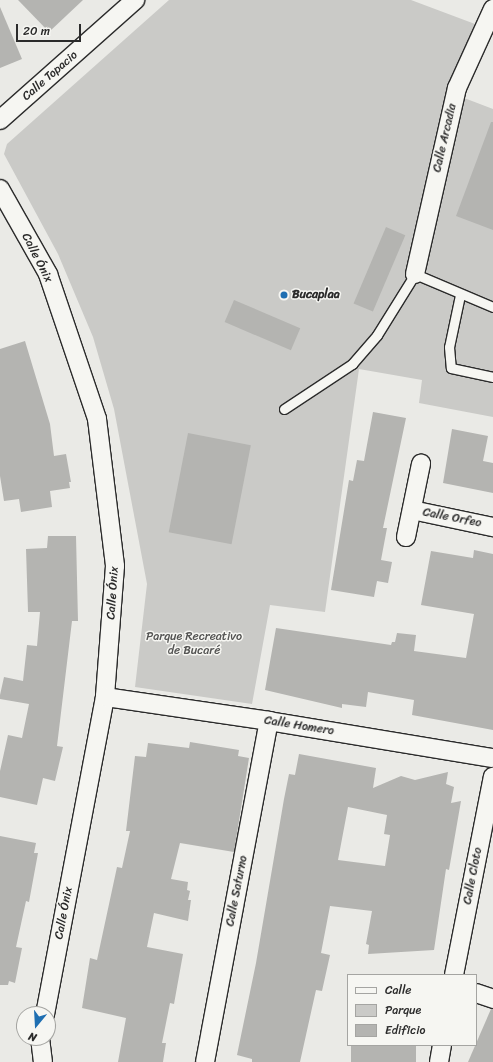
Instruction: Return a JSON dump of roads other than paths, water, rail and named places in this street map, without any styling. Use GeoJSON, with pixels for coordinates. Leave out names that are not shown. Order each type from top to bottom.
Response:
{"type":"FeatureCollection","features":[{"type":"Feature","properties":{"kind":"street","name":"Calle Topacio"},"geometry":{"type":"LineString","coordinates":[[0,120],[136,0]]}},
{"type":"Feature","properties":{"kind":"street","name":"Calle Arcadia"},"geometry":{"type":"LineString","coordinates":[[415,274],[457,88],[493,9]]}},
{"type":"Feature","properties":{"kind":"street","name":"Calle Ónix"},"geometry":{"type":"LineString","coordinates":[[0,188],[48,274],[97,419],[115,566],[105,697],[47,1006]]}},
{"type":"Feature","properties":{"kind":"street","name":"Calle Orfeo"},"geometry":{"type":"LineString","coordinates":[[406,537],[421,464]]}},
{"type":"Feature","properties":{"kind":"street","name":"Calle Orfeo"},"geometry":{"type":"LineString","coordinates":[[412,510],[493,527]]}},
{"type":"Feature","properties":{"kind":"street","name":"Calle Homero"},"geometry":{"type":"LineString","coordinates":[[105,697],[269,721],[493,758]]}},
{"type":"Feature","properties":{"kind":"street","name":"Calle Saturno"},"geometry":{"type":"LineString","coordinates":[[205,1062],[269,721]]}},
{"type":"Feature","properties":{"kind":"street","name":"Calle Cloto"},"geometry":{"type":"LineString","coordinates":[[454,974],[493,777]]}},
{"type":"Feature","properties":{"kind":"street"},"geometry":{"type":"LineString","coordinates":[[477,993],[493,999]]}},
{"type":"Feature","properties":{"kind":"street"},"geometry":{"type":"LineString","coordinates":[[41,1046],[43,1062]]}},
{"type":"Feature","properties":{"kind":"street"},"geometry":{"type":"LineString","coordinates":[[439,1062],[442,1046]]}},
{"type":"Feature","properties":{"kind":"lane"},"geometry":{"type":"LineString","coordinates":[[284,409],[352,364],[377,335],[415,274],[460,295],[493,307]]}},
{"type":"Feature","properties":{"kind":"lane"},"geometry":{"type":"LineString","coordinates":[[460,295],[449,347],[451,368],[493,377]]}},
{"type":"Feature","properties":{"kind":"place","name":"Bucaplaa"},"geometry":{"type":"Point","coordinates":[284,295]}},
{"type":"Feature","properties":{"kind":"park label","name":"Parque Recreativo de Bucaré"},"geometry":{"type":"Point","coordinates":[194,644]}}]}
